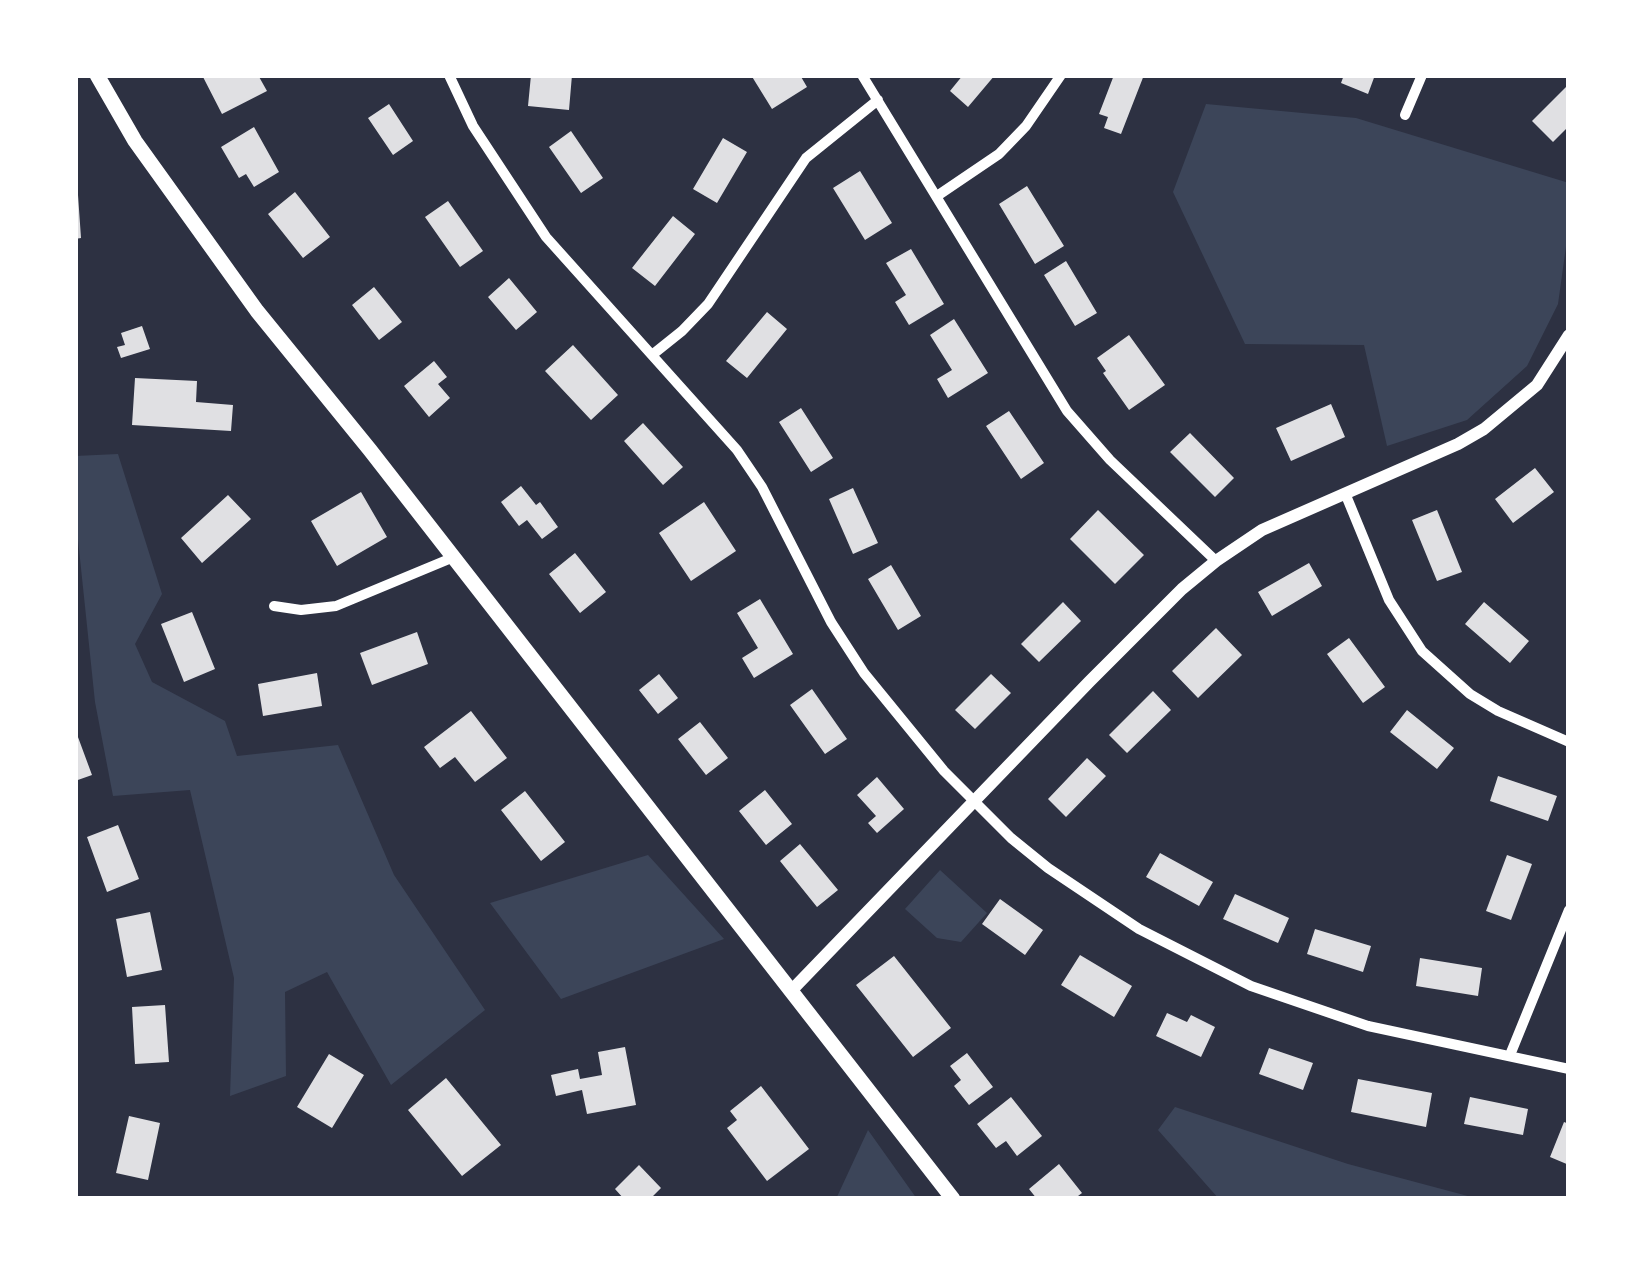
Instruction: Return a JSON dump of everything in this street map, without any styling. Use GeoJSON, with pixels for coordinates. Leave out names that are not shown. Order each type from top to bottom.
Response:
{"type":"FeatureCollection","features":[{"type":"Feature","properties":{"kind":"main road"},"geometry":{"type":"LineString","coordinates":[[97,75],[135,141],[257,311],[454,557],[953,1199]]}},
{"type":"Feature","properties":{"kind":"street"},"geometry":{"type":"LineString","coordinates":[[449,75],[473,126],[546,237],[708,416],[762,487],[824,608],[864,673],[902,723],[1012,838],[1080,892],[1194,959],[1250,986],[1368,1026],[1569,1069]]}},
{"type":"Feature","properties":{"kind":"street"},"geometry":{"type":"LineString","coordinates":[[862,75],[1068,411],[1110,460],[1216,561]]}},
{"type":"Feature","properties":{"kind":"street"},"geometry":{"type":"LineString","coordinates":[[937,196],[999,154],[1026,126],[1061,75]]}},
{"type":"Feature","properties":{"kind":"street"},"geometry":{"type":"LineString","coordinates":[[1406,115],[1422,75]]}},
{"type":"Feature","properties":{"kind":"street"},"geometry":{"type":"LineString","coordinates":[[652,355],[708,304],[806,158],[878,100]]}},
{"type":"Feature","properties":{"kind":"street"},"geometry":{"type":"LineString","coordinates":[[791,991],[1182,590],[1216,561],[1262,530],[1458,444],[1495,422],[1537,385],[1569,335]]}},
{"type":"Feature","properties":{"kind":"street"},"geometry":{"type":"LineString","coordinates":[[1345,493],[1389,600],[1422,651],[1470,694],[1498,711],[1569,742]]}},
{"type":"Feature","properties":{"kind":"street"},"geometry":{"type":"LineString","coordinates":[[274,606],[301,610],[336,606],[454,557]]}},
{"type":"Feature","properties":{"kind":"street"},"geometry":{"type":"LineString","coordinates":[[1510,1054],[1569,910]]}},
{"type":"Feature","properties":{"kind":"shaded area"},"geometry":{"type":"Polygon","coordinates":[[[1206,104],[1356,118],[1569,183],[1569,225],[1558,304],[1527,366],[1467,420],[1387,446],[1364,345],[1245,344],[1173,192],[1206,104]]]}},
{"type":"Feature","properties":{"kind":"shaded area"},"geometry":{"type":"Polygon","coordinates":[[[118,454],[162,594],[135,644],[152,682],[225,721],[237,756],[338,745],[394,875],[485,1010],[391,1085],[327,972],[285,992],[286,1076],[230,1096],[234,978],[190,790],[113,796],[95,702],[75,511],[75,456],[118,454]]]}},
{"type":"Feature","properties":{"kind":"shaded area"},"geometry":{"type":"Polygon","coordinates":[[[648,855],[724,939],[561,999],[490,903],[648,855]]]}},
{"type":"Feature","properties":{"kind":"shaded area"},"geometry":{"type":"Polygon","coordinates":[[[940,870],[987,913],[961,942],[937,938],[905,909],[940,870]]]}},
{"type":"Feature","properties":{"kind":"shaded area"},"geometry":{"type":"Polygon","coordinates":[[[1175,1107],[1348,1164],[1479,1199],[1219,1199],[1158,1130],[1175,1107]]]}},
{"type":"Feature","properties":{"kind":"shaded area"},"geometry":{"type":"Polygon","coordinates":[[[868,1130],[917,1199],[836,1199],[868,1130]]]}},
{"type":"Feature","properties":{"kind":"building"},"geometry":{"type":"Polygon","coordinates":[[[202,75],[258,75],[267,91],[222,114],[202,75]]]}},
{"type":"Feature","properties":{"kind":"building"},"geometry":{"type":"Polygon","coordinates":[[[531,75],[572,75],[569,110],[528,106],[531,75]]]}},
{"type":"Feature","properties":{"kind":"building"},"geometry":{"type":"Polygon","coordinates":[[[751,75],[800,75],[807,87],[772,109],[751,75]]]}},
{"type":"Feature","properties":{"kind":"building"},"geometry":{"type":"Polygon","coordinates":[[[963,75],[995,75],[968,107],[950,91],[963,75]]]}},
{"type":"Feature","properties":{"kind":"building"},"geometry":{"type":"Polygon","coordinates":[[[1114,75],[1144,75],[1121,134],[1104,128],[1108,117],[1099,114],[1114,75]]]}},
{"type":"Feature","properties":{"kind":"building"},"geometry":{"type":"Polygon","coordinates":[[[1344,75],[1375,75],[1368,94],[1341,83],[1344,75]]]}},
{"type":"Feature","properties":{"kind":"building"},"geometry":{"type":"Polygon","coordinates":[[[1569,84],[1569,126],[1553,142],[1532,121],[1569,84]]]}},
{"type":"Feature","properties":{"kind":"building"},"geometry":{"type":"Polygon","coordinates":[[[389,104],[413,141],[393,155],[368,118],[389,104]]]}},
{"type":"Feature","properties":{"kind":"building"},"geometry":{"type":"Polygon","coordinates":[[[254,127],[279,172],[254,187],[246,174],[239,178],[221,147],[254,127]]]}},
{"type":"Feature","properties":{"kind":"building"},"geometry":{"type":"Polygon","coordinates":[[[571,131],[603,178],[581,193],[549,147],[571,131]]]}},
{"type":"Feature","properties":{"kind":"building"},"geometry":{"type":"Polygon","coordinates":[[[723,138],[747,152],[717,203],[693,189],[723,138]]]}},
{"type":"Feature","properties":{"kind":"building"},"geometry":{"type":"Polygon","coordinates":[[[860,171],[892,223],[865,240],[833,188],[860,171]]]}},
{"type":"Feature","properties":{"kind":"building"},"geometry":{"type":"Polygon","coordinates":[[[1027,186],[1064,246],[1035,264],[999,204],[1027,186]]]}},
{"type":"Feature","properties":{"kind":"building"},"geometry":{"type":"Polygon","coordinates":[[[295,192],[330,237],[303,258],[268,214],[295,192]]]}},
{"type":"Feature","properties":{"kind":"building"},"geometry":{"type":"Polygon","coordinates":[[[75,195],[81,238],[75,239],[75,195]]]}},
{"type":"Feature","properties":{"kind":"building"},"geometry":{"type":"Polygon","coordinates":[[[448,201],[483,251],[460,267],[425,217],[448,201]]]}},
{"type":"Feature","properties":{"kind":"building"},"geometry":{"type":"Polygon","coordinates":[[[673,216],[695,234],[655,286],[632,268],[673,216]]]}},
{"type":"Feature","properties":{"kind":"building"},"geometry":{"type":"Polygon","coordinates":[[[911,249],[944,304],[909,325],[895,302],[906,295],[886,263],[911,249]]]}},
{"type":"Feature","properties":{"kind":"building"},"geometry":{"type":"Polygon","coordinates":[[[1066,261],[1097,313],[1075,326],[1044,275],[1066,261]]]}},
{"type":"Feature","properties":{"kind":"building"},"geometry":{"type":"Polygon","coordinates":[[[509,278],[537,312],[516,330],[488,297],[509,278]]]}},
{"type":"Feature","properties":{"kind":"building"},"geometry":{"type":"Polygon","coordinates":[[[374,287],[402,322],[379,340],[352,305],[374,287]]]}},
{"type":"Feature","properties":{"kind":"building"},"geometry":{"type":"Polygon","coordinates":[[[767,312],[787,329],[747,378],[726,361],[767,312]]]}},
{"type":"Feature","properties":{"kind":"building"},"geometry":{"type":"Polygon","coordinates":[[[954,319],[988,373],[948,398],[937,379],[952,370],[930,335],[954,319]]]}},
{"type":"Feature","properties":{"kind":"building"},"geometry":{"type":"Polygon","coordinates":[[[142,326],[150,349],[121,358],[117,347],[125,345],[121,333],[142,326]]]}},
{"type":"Feature","properties":{"kind":"building"},"geometry":{"type":"Polygon","coordinates":[[[1129,335],[1165,385],[1129,410],[1097,358],[1129,335]]]}},
{"type":"Feature","properties":{"kind":"building"},"geometry":{"type":"Polygon","coordinates":[[[573,345],[618,395],[591,420],[545,371],[573,345]]]}},
{"type":"Feature","properties":{"kind":"building"},"geometry":{"type":"Polygon","coordinates":[[[434,361],[447,377],[438,384],[450,398],[429,417],[404,386],[434,361]]]}},
{"type":"Feature","properties":{"kind":"building"},"geometry":{"type":"Polygon","coordinates":[[[135,378],[197,381],[196,402],[233,405],[231,431],[132,425],[135,378]]]}},
{"type":"Feature","properties":{"kind":"building"},"geometry":{"type":"Polygon","coordinates":[[[1331,404],[1345,437],[1291,461],[1276,428],[1331,404]]]}},
{"type":"Feature","properties":{"kind":"building"},"geometry":{"type":"Polygon","coordinates":[[[801,408],[833,458],[811,472],[779,422],[801,408]]]}},
{"type":"Feature","properties":{"kind":"building"},"geometry":{"type":"Polygon","coordinates":[[[1009,411],[1044,463],[1021,479],[986,426],[1009,411]]]}},
{"type":"Feature","properties":{"kind":"building"},"geometry":{"type":"Polygon","coordinates":[[[643,423],[683,467],[663,485],[624,441],[643,423]]]}},
{"type":"Feature","properties":{"kind":"building"},"geometry":{"type":"Polygon","coordinates":[[[1190,433],[1234,478],[1215,497],[1170,452],[1190,433]]]}},
{"type":"Feature","properties":{"kind":"building"},"geometry":{"type":"Polygon","coordinates":[[[1535,468],[1554,492],[1513,523],[1495,499],[1535,468]]]}},
{"type":"Feature","properties":{"kind":"building"},"geometry":{"type":"Polygon","coordinates":[[[521,486],[536,505],[540,502],[558,527],[542,539],[527,520],[519,526],[501,502],[521,486]]]}},
{"type":"Feature","properties":{"kind":"building"},"geometry":{"type":"Polygon","coordinates":[[[853,488],[878,543],[853,554],[829,499],[853,488]]]}},
{"type":"Feature","properties":{"kind":"building"},"geometry":{"type":"Polygon","coordinates":[[[361,492],[387,537],[337,566],[311,521],[361,492]]]}},
{"type":"Feature","properties":{"kind":"building"},"geometry":{"type":"Polygon","coordinates":[[[228,495],[251,519],[202,563],[181,538],[228,495]]]}},
{"type":"Feature","properties":{"kind":"building"},"geometry":{"type":"Polygon","coordinates":[[[704,502],[736,551],[691,581],[659,533],[704,502]]]}},
{"type":"Feature","properties":{"kind":"building"},"geometry":{"type":"Polygon","coordinates":[[[1098,510],[1144,555],[1115,584],[1070,539],[1098,510]]]}},
{"type":"Feature","properties":{"kind":"building"},"geometry":{"type":"Polygon","coordinates":[[[1437,510],[1462,572],[1437,581],[1412,520],[1437,510]]]}},
{"type":"Feature","properties":{"kind":"building"},"geometry":{"type":"Polygon","coordinates":[[[575,553],[606,592],[580,613],[549,574],[575,553]]]}},
{"type":"Feature","properties":{"kind":"building"},"geometry":{"type":"Polygon","coordinates":[[[1309,563],[1322,586],[1272,616],[1258,592],[1309,563]]]}},
{"type":"Feature","properties":{"kind":"building"},"geometry":{"type":"Polygon","coordinates":[[[891,565],[921,616],[898,630],[868,579],[891,565]]]}},
{"type":"Feature","properties":{"kind":"building"},"geometry":{"type":"Polygon","coordinates":[[[760,599],[793,654],[754,678],[742,658],[758,648],[737,613],[760,599]]]}},
{"type":"Feature","properties":{"kind":"building"},"geometry":{"type":"Polygon","coordinates":[[[1063,602],[1081,621],[1039,662],[1021,644],[1063,602]]]}},
{"type":"Feature","properties":{"kind":"building"},"geometry":{"type":"Polygon","coordinates":[[[1484,602],[1529,641],[1510,663],[1465,624],[1484,602]]]}},
{"type":"Feature","properties":{"kind":"building"},"geometry":{"type":"Polygon","coordinates":[[[192,612],[215,669],[184,682],[161,624],[192,612]]]}},
{"type":"Feature","properties":{"kind":"building"},"geometry":{"type":"Polygon","coordinates":[[[1216,628],[1242,655],[1198,698],[1172,671],[1216,628]]]}},
{"type":"Feature","properties":{"kind":"building"},"geometry":{"type":"Polygon","coordinates":[[[417,632],[428,664],[372,685],[360,653],[417,632]]]}},
{"type":"Feature","properties":{"kind":"building"},"geometry":{"type":"Polygon","coordinates":[[[1349,638],[1385,687],[1363,703],[1327,654],[1349,638]]]}},
{"type":"Feature","properties":{"kind":"building"},"geometry":{"type":"Polygon","coordinates":[[[317,673],[322,706],[263,716],[258,684],[317,673]]]}},
{"type":"Feature","properties":{"kind":"building"},"geometry":{"type":"Polygon","coordinates":[[[659,674],[678,698],[658,714],[639,690],[659,674]]]}},
{"type":"Feature","properties":{"kind":"building"},"geometry":{"type":"Polygon","coordinates":[[[991,674],[1011,693],[975,729],[955,710],[991,674]]]}},
{"type":"Feature","properties":{"kind":"building"},"geometry":{"type":"Polygon","coordinates":[[[812,689],[847,739],[825,754],[790,705],[812,689]]]}},
{"type":"Feature","properties":{"kind":"building"},"geometry":{"type":"Polygon","coordinates":[[[1153,691],[1171,710],[1127,753],[1109,735],[1153,691]]]}},
{"type":"Feature","properties":{"kind":"building"},"geometry":{"type":"Polygon","coordinates":[[[1407,710],[1454,748],[1437,769],[1390,732],[1407,710]]]}},
{"type":"Feature","properties":{"kind":"building"},"geometry":{"type":"Polygon","coordinates":[[[471,711],[507,758],[475,782],[455,757],[440,768],[424,747],[471,711]]]}},
{"type":"Feature","properties":{"kind":"building"},"geometry":{"type":"Polygon","coordinates":[[[700,722],[728,758],[706,775],[678,739],[700,722]]]}},
{"type":"Feature","properties":{"kind":"building"},"geometry":{"type":"Polygon","coordinates":[[[75,729],[92,775],[75,781],[75,729]]]}},
{"type":"Feature","properties":{"kind":"building"},"geometry":{"type":"Polygon","coordinates":[[[1087,758],[1106,776],[1066,817],[1048,799],[1087,758]]]}},
{"type":"Feature","properties":{"kind":"building"},"geometry":{"type":"Polygon","coordinates":[[[1498,776],[1557,796],[1548,821],[1490,801],[1498,776]]]}},
{"type":"Feature","properties":{"kind":"building"},"geometry":{"type":"Polygon","coordinates":[[[877,777],[904,809],[877,833],[868,823],[876,816],[857,795],[877,777]]]}},
{"type":"Feature","properties":{"kind":"building"},"geometry":{"type":"Polygon","coordinates":[[[765,790],[792,824],[766,845],[739,811],[765,790]]]}},
{"type":"Feature","properties":{"kind":"building"},"geometry":{"type":"Polygon","coordinates":[[[525,791],[565,842],[541,861],[501,810],[525,791]]]}},
{"type":"Feature","properties":{"kind":"building"},"geometry":{"type":"Polygon","coordinates":[[[118,825],[139,879],[107,892],[87,837],[118,825]]]}},
{"type":"Feature","properties":{"kind":"building"},"geometry":{"type":"Polygon","coordinates":[[[800,844],[838,890],[817,907],[780,861],[800,844]]]}},
{"type":"Feature","properties":{"kind":"building"},"geometry":{"type":"Polygon","coordinates":[[[1160,853],[1213,882],[1199,906],[1146,877],[1160,853]]]}},
{"type":"Feature","properties":{"kind":"building"},"geometry":{"type":"Polygon","coordinates":[[[1507,855],[1532,864],[1511,920],[1486,911],[1507,855]]]}},
{"type":"Feature","properties":{"kind":"building"},"geometry":{"type":"Polygon","coordinates":[[[1235,894],[1289,918],[1278,943],[1223,919],[1235,894]]]}},
{"type":"Feature","properties":{"kind":"building"},"geometry":{"type":"Polygon","coordinates":[[[1000,899],[1043,930],[1025,955],[982,924],[1000,899]]]}},
{"type":"Feature","properties":{"kind":"building"},"geometry":{"type":"Polygon","coordinates":[[[150,912],[162,970],[127,977],[116,919],[150,912]]]}},
{"type":"Feature","properties":{"kind":"building"},"geometry":{"type":"Polygon","coordinates":[[[1315,929],[1371,946],[1363,972],[1307,954],[1315,929]]]}},
{"type":"Feature","properties":{"kind":"building"},"geometry":{"type":"Polygon","coordinates":[[[1080,955],[1132,986],[1114,1017],[1061,985],[1080,955]]]}},
{"type":"Feature","properties":{"kind":"building"},"geometry":{"type":"Polygon","coordinates":[[[894,956],[951,1028],[913,1057],[856,985],[894,956]]]}},
{"type":"Feature","properties":{"kind":"building"},"geometry":{"type":"Polygon","coordinates":[[[1420,958],[1482,968],[1478,996],[1416,986],[1420,958]]]}},
{"type":"Feature","properties":{"kind":"building"},"geometry":{"type":"Polygon","coordinates":[[[165,1005],[169,1062],[135,1064],[132,1007],[165,1005]]]}},
{"type":"Feature","properties":{"kind":"building"},"geometry":{"type":"Polygon","coordinates":[[[1167,1013],[1187,1022],[1191,1015],[1215,1027],[1201,1057],[1156,1036],[1167,1013]]]}},
{"type":"Feature","properties":{"kind":"building"},"geometry":{"type":"Polygon","coordinates":[[[625,1047],[636,1105],[587,1114],[582,1090],[556,1096],[551,1075],[578,1069],[580,1079],[602,1075],[598,1052],[625,1047]]]}},
{"type":"Feature","properties":{"kind":"building"},"geometry":{"type":"Polygon","coordinates":[[[1269,1048],[1313,1063],[1303,1090],[1259,1074],[1269,1048]]]}},
{"type":"Feature","properties":{"kind":"building"},"geometry":{"type":"Polygon","coordinates":[[[967,1053],[993,1087],[969,1105],[954,1086],[961,1080],[950,1066],[967,1053]]]}},
{"type":"Feature","properties":{"kind":"building"},"geometry":{"type":"Polygon","coordinates":[[[329,1054],[364,1075],[332,1128],[297,1107],[329,1054]]]}},
{"type":"Feature","properties":{"kind":"building"},"geometry":{"type":"Polygon","coordinates":[[[446,1078],[501,1145],[462,1176],[408,1110],[446,1078]]]}},
{"type":"Feature","properties":{"kind":"building"},"geometry":{"type":"Polygon","coordinates":[[[1358,1079],[1432,1093],[1426,1127],[1351,1112],[1358,1079]]]}},
{"type":"Feature","properties":{"kind":"building"},"geometry":{"type":"Polygon","coordinates":[[[761,1086],[809,1149],[767,1181],[727,1128],[737,1120],[730,1111],[761,1086]]]}},
{"type":"Feature","properties":{"kind":"building"},"geometry":{"type":"Polygon","coordinates":[[[1011,1097],[1042,1136],[1017,1156],[1006,1141],[996,1148],[977,1124],[1011,1097]]]}},
{"type":"Feature","properties":{"kind":"building"},"geometry":{"type":"Polygon","coordinates":[[[1470,1097],[1528,1109],[1523,1135],[1464,1124],[1470,1097]]]}},
{"type":"Feature","properties":{"kind":"building"},"geometry":{"type":"Polygon","coordinates":[[[129,1116],[160,1123],[148,1180],[116,1173],[129,1116]]]}},
{"type":"Feature","properties":{"kind":"building"},"geometry":{"type":"Polygon","coordinates":[[[1564,1122],[1569,1124],[1569,1165],[1550,1157],[1564,1122]]]}},
{"type":"Feature","properties":{"kind":"building"},"geometry":{"type":"Polygon","coordinates":[[[1059,1164],[1082,1193],[1074,1199],[1037,1199],[1029,1189],[1059,1164]]]}},
{"type":"Feature","properties":{"kind":"building"},"geometry":{"type":"Polygon","coordinates":[[[639,1165],[661,1188],[650,1199],[624,1199],[615,1189],[639,1165]]]}}]}
